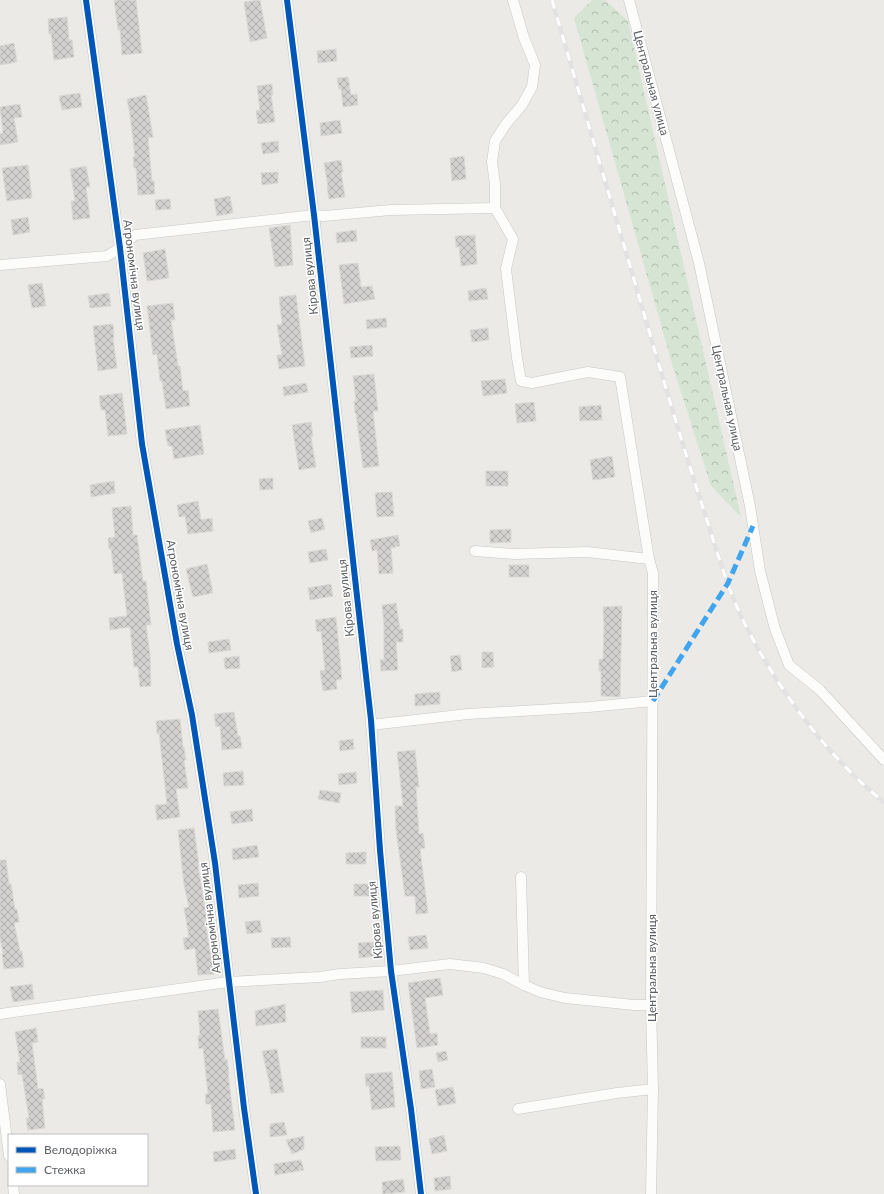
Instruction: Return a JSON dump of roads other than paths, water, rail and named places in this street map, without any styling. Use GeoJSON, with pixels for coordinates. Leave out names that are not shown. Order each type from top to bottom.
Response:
{"type":"FeatureCollection","features":[{"type":"Feature","properties":{"kind":"street","name":"Агрономічна вулиця"},"geometry":{"type":"LineString","coordinates":[[86,0],[120,248],[142,444],[177,644],[192,715],[215,863],[228,982],[256,1194]]}},
{"type":"Feature","properties":{"kind":"street","name":"Кірова вулиця"},"geometry":{"type":"LineString","coordinates":[[287,0],[314,215],[371,725],[391,971],[411,1109],[421,1194]]}},
{"type":"Feature","properties":{"kind":"street"},"geometry":{"type":"LineString","coordinates":[[0,264],[107,256],[120,248],[135,235],[314,215],[324,216],[391,210],[495,208],[495,184],[492,162],[495,141],[506,124],[522,105],[532,87],[535,65],[524,38],[513,0]]}},
{"type":"Feature","properties":{"kind":"street","name":"Центральная улица"},"geometry":{"type":"LineString","coordinates":[[629,0],[699,263],[750,506],[760,571],[775,629],[789,665],[820,690],[884,760]]}},
{"type":"Feature","properties":{"kind":"street","name":"Центральна вулиця"},"geometry":{"type":"LineString","coordinates":[[495,208],[513,239],[506,269],[521,381],[532,383],[588,372],[620,377],[649,559],[653,573],[651,1005],[653,1089],[651,1194]]}},
{"type":"Feature","properties":{"kind":"street"},"geometry":{"type":"LineString","coordinates":[[475,551],[514,554],[587,552],[649,559]]}},
{"type":"Feature","properties":{"kind":"street"},"geometry":{"type":"LineString","coordinates":[[371,725],[468,714],[589,707],[653,701]]}},
{"type":"Feature","properties":{"kind":"street"},"geometry":{"type":"LineString","coordinates":[[521,877],[524,985]]}},
{"type":"Feature","properties":{"kind":"street"},"geometry":{"type":"LineString","coordinates":[[0,1014],[228,982],[320,978],[340,974],[391,971],[450,964],[484,968],[503,974],[540,992],[565,998],[634,1005],[651,1005]]}},
{"type":"Feature","properties":{"kind":"street"},"geometry":{"type":"LineString","coordinates":[[0,1084],[8,1148]]}},
{"type":"Feature","properties":{"kind":"street"},"geometry":{"type":"LineString","coordinates":[[518,1110],[617,1093],[653,1089]]}},
{"type":"Feature","properties":{"kind":"railway"},"geometry":{"type":"LineString","coordinates":[[552,0],[676,422],[728,585],[746,626],[773,674],[789,698],[824,744],[864,785],[884,802]]}}]}
